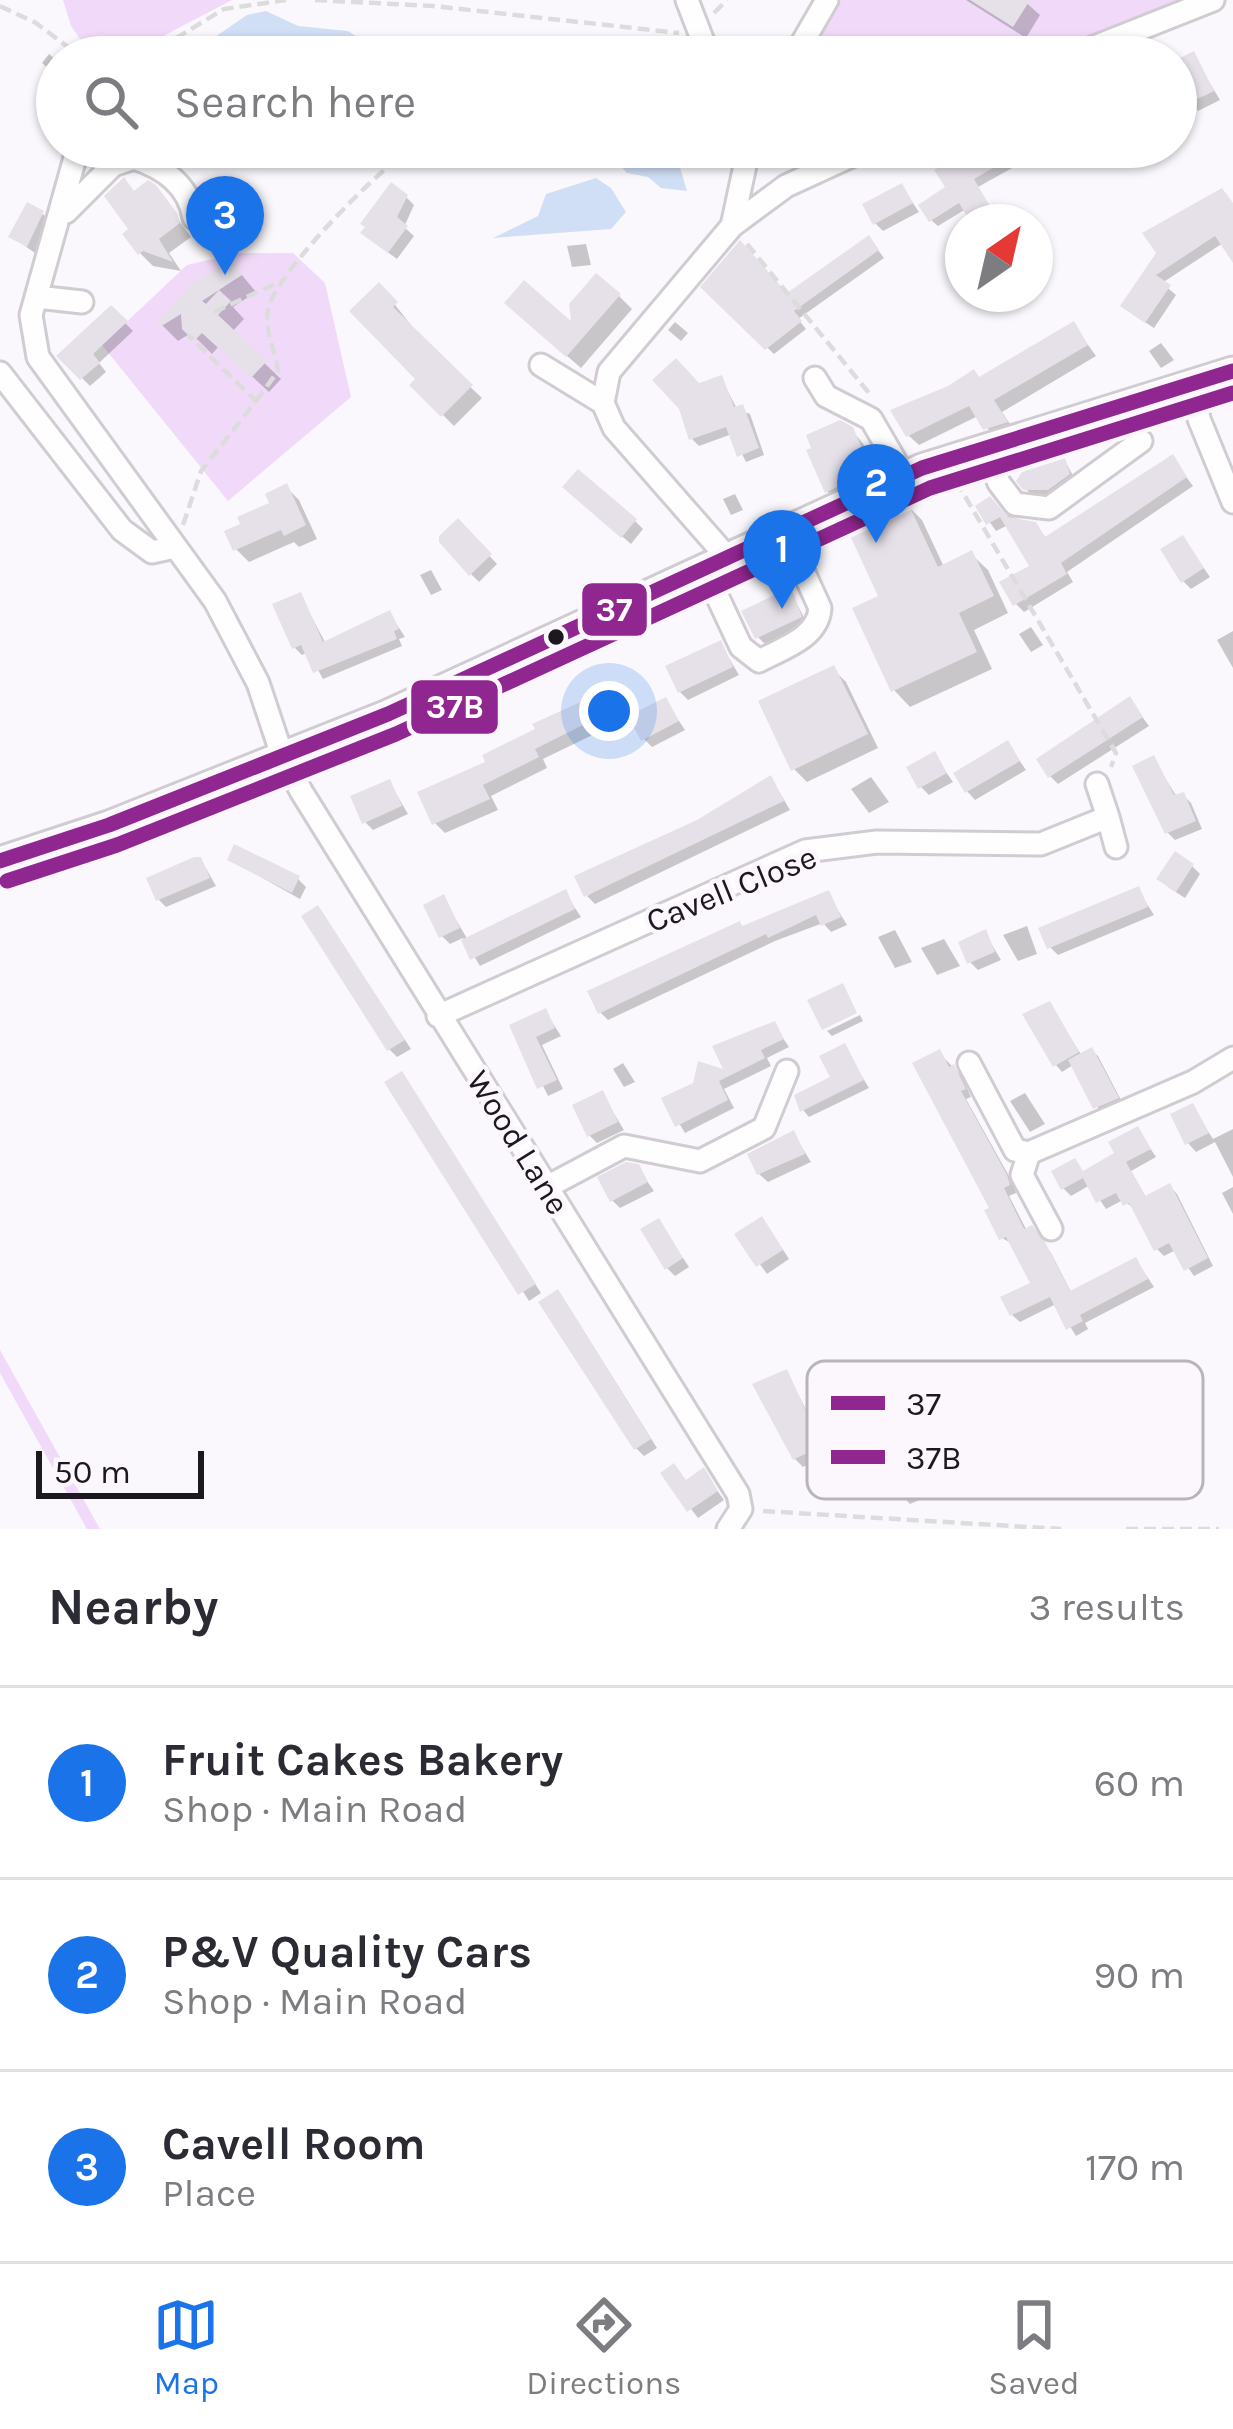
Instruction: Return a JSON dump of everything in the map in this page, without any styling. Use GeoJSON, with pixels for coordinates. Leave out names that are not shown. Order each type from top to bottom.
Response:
{"type":"FeatureCollection","features":[{"type":"Feature","properties":{"kind":"main road"},"geometry":{"type":"LineString","coordinates":[[0,861],[109,825],[440,691],[904,476],[1233,371]]}},
{"type":"Feature","properties":{"kind":"street"},"geometry":{"type":"LineString","coordinates":[[687,0],[700,36]]}},
{"type":"Feature","properties":{"kind":"street"},"geometry":{"type":"LineString","coordinates":[[806,36],[827,0]]}},
{"type":"Feature","properties":{"kind":"street"},"geometry":{"type":"LineString","coordinates":[[1122,36],[1213,0]]}},
{"type":"Feature","properties":{"kind":"street","name":"Wood Lane"},"geometry":{"type":"LineString","coordinates":[[73,168],[31,314],[34,344],[47,374],[226,622],[257,683],[282,755],[438,1016],[741,1502]]}},
{"type":"Feature","properties":{"kind":"street"},"geometry":{"type":"LineString","coordinates":[[62,217],[110,168]]}},
{"type":"Feature","properties":{"kind":"street"},"geometry":{"type":"LineString","coordinates":[[154,168],[172,177],[188,196],[194,218]]}},
{"type":"Feature","properties":{"kind":"street"},"geometry":{"type":"LineString","coordinates":[[731,226],[744,168]]}},
{"type":"Feature","properties":{"kind":"street"},"geometry":{"type":"LineString","coordinates":[[785,531],[820,608],[819,620],[804,638],[759,661],[741,647],[716,562],[614,428],[603,403],[609,372],[731,226],[786,186],[825,168]]}},
{"type":"Feature","properties":{"kind":"street"},"geometry":{"type":"LineString","coordinates":[[37,297],[82,302]]}},
{"type":"Feature","properties":{"kind":"street"},"geometry":{"type":"LineString","coordinates":[[541,365],[603,403]]}},
{"type":"Feature","properties":{"kind":"street"},"geometry":{"type":"LineString","coordinates":[[0,373],[122,530],[152,552],[175,547]]}},
{"type":"Feature","properties":{"kind":"street"},"geometry":{"type":"LineString","coordinates":[[815,378],[826,396],[871,419],[904,476]]}},
{"type":"Feature","properties":{"kind":"street"},"geometry":{"type":"LineString","coordinates":[[1192,383],[1199,419],[1233,502]]}},
{"type":"Feature","properties":{"kind":"street"},"geometry":{"type":"LineString","coordinates":[[985,448],[1015,504],[1049,508],[1141,441]]}},
{"type":"Feature","properties":{"kind":"street"},"geometry":{"type":"LineString","coordinates":[[1097,784],[1116,847]]}},
{"type":"Feature","properties":{"kind":"street","name":"Cavell Close"},"geometry":{"type":"LineString","coordinates":[[438,1016],[805,851],[877,842],[1041,844],[1108,817]]}},
{"type":"Feature","properties":{"kind":"street"},"geometry":{"type":"LineString","coordinates":[[970,1063],[1015,1150],[1029,1153],[1193,1082],[1233,1058]]}},
{"type":"Feature","properties":{"kind":"street"},"geometry":{"type":"LineString","coordinates":[[547,1187],[624,1146],[700,1161],[764,1128],[787,1071]]}},
{"type":"Feature","properties":{"kind":"street"},"geometry":{"type":"LineString","coordinates":[[1029,1153],[1022,1175],[1051,1229]]}},
{"type":"Feature","properties":{"kind":"street"},"geometry":{"type":"LineString","coordinates":[[728,1529],[741,1502]]}},
{"type":"Feature","properties":{"kind":"path"},"geometry":{"type":"LineString","coordinates":[[180,36],[224,10],[286,0]]}},
{"type":"Feature","properties":{"kind":"path"},"geometry":{"type":"LineString","coordinates":[[315,0],[668,29],[681,36]]}},
{"type":"Feature","properties":{"kind":"path"},"geometry":{"type":"LineString","coordinates":[[0,7],[53,36]]}},
{"type":"Feature","properties":{"kind":"path"},"geometry":{"type":"LineString","coordinates":[[175,547],[201,471],[278,371],[268,307],[351,200],[390,168]]}},
{"type":"Feature","properties":{"kind":"path"},"geometry":{"type":"LineString","coordinates":[[731,226],[841,353],[881,410]]}},
{"type":"Feature","properties":{"kind":"path"},"geometry":{"type":"LineString","coordinates":[[214,312],[289,278]]}},
{"type":"Feature","properties":{"kind":"path"},"geometry":{"type":"LineString","coordinates":[[188,335],[256,401]]}},
{"type":"Feature","properties":{"kind":"path"},"geometry":{"type":"LineString","coordinates":[[944,461],[1116,753]]}},
{"type":"Feature","properties":{"kind":"path"},"geometry":{"type":"LineString","coordinates":[[741,1502],[769,1514],[810,1511],[1061,1529]]}},
{"type":"Feature","properties":{"kind":"path"},"geometry":{"type":"LineString","coordinates":[[1126,1529],[1219,1529]]}},
{"type":"Feature","properties":{"kind":"shaded area"},"geometry":{"type":"Polygon","coordinates":[[[63,0],[232,0],[163,36],[78,36],[63,0]]]}},
{"type":"Feature","properties":{"kind":"shaded area"},"geometry":{"type":"Polygon","coordinates":[[[841,0],[1186,0],[1098,36],[820,36],[841,0]]]}},
{"type":"Feature","properties":{"kind":"shaded area"},"geometry":{"type":"Polygon","coordinates":[[[239,253],[293,253],[325,283],[351,397],[228,501],[102,345],[187,265],[239,253]]]}},
{"type":"Feature","properties":{"kind":"shaded area"},"geometry":{"type":"Polygon","coordinates":[[[0,1350],[100,1529],[87,1529],[0,1373],[0,1350]]]}},
{"type":"Feature","properties":{"kind":"water"},"geometry":{"type":"Polygon","coordinates":[[[266,11],[298,26],[348,31],[355,36],[216,36],[247,15],[266,11]]]}},
{"type":"Feature","properties":{"kind":"water"},"geometry":{"type":"Polygon","coordinates":[[[622,168],[680,168],[687,191],[661,188],[648,177],[622,168]]]}},
{"type":"Feature","properties":{"kind":"water"},"geometry":{"type":"Polygon","coordinates":[[[596,178],[611,188],[626,212],[611,229],[493,238],[538,216],[546,194],[596,178]]]}},
{"type":"Feature","properties":{"kind":"building"},"geometry":{"type":"Polygon","coordinates":[[[970,0],[1030,0],[1013,27],[970,0]]]}},
{"type":"Feature","properties":{"kind":"building"},"geometry":{"type":"Polygon","coordinates":[[[1197,57],[1214,91],[1197,99],[1197,57]]]}},
{"type":"Feature","properties":{"kind":"building"},"geometry":{"type":"Polygon","coordinates":[[[937,168],[993,168],[974,179],[989,204],[945,204],[945,212],[929,222],[918,205],[945,187],[934,170],[937,168]]]}},
{"type":"Feature","properties":{"kind":"building"},"geometry":{"type":"Polygon","coordinates":[[[124,177],[134,191],[148,180],[156,185],[177,213],[180,223],[159,239],[173,262],[143,251],[138,255],[122,234],[128,229],[104,196],[124,177]]]}},
{"type":"Feature","properties":{"kind":"building"},"geometry":{"type":"Polygon","coordinates":[[[391,182],[408,195],[397,217],[408,226],[388,253],[360,233],[365,227],[360,224],[391,182]]]}},
{"type":"Feature","properties":{"kind":"building"},"geometry":{"type":"Polygon","coordinates":[[[902,183],[913,203],[873,225],[862,204],[902,183]]]}},
{"type":"Feature","properties":{"kind":"building"},"geometry":{"type":"Polygon","coordinates":[[[1222,188],[1233,203],[1233,263],[1215,236],[1156,275],[1171,285],[1145,323],[1120,306],[1156,253],[1142,233],[1222,188]]]}},
{"type":"Feature","properties":{"kind":"building"},"geometry":{"type":"Polygon","coordinates":[[[27,202],[44,211],[27,247],[8,237],[27,202]]]}},
{"type":"Feature","properties":{"kind":"building"},"geometry":{"type":"Polygon","coordinates":[[[869,235],[879,250],[794,311],[802,321],[765,350],[700,287],[740,240],[787,293],[869,235]]]}},
{"type":"Feature","properties":{"kind":"building"},"geometry":{"type":"Polygon","coordinates":[[[232,258],[242,275],[202,301],[206,304],[219,290],[231,301],[218,315],[267,361],[251,378],[202,333],[194,341],[182,329],[181,314],[160,327],[156,323],[193,283],[232,258]]]}},
{"type":"Feature","properties":{"kind":"building"},"geometry":{"type":"Polygon","coordinates":[[[596,273],[621,294],[566,357],[504,303],[524,280],[571,321],[569,304],[596,273]]]}},
{"type":"Feature","properties":{"kind":"building"},"geometry":{"type":"Polygon","coordinates":[[[379,282],[398,302],[393,307],[473,385],[441,417],[409,385],[415,379],[349,311],[379,282]]]}},
{"type":"Feature","properties":{"kind":"building"},"geometry":{"type":"Polygon","coordinates":[[[111,305],[128,321],[93,354],[100,363],[80,380],[56,356],[111,305]]]}},
{"type":"Feature","properties":{"kind":"building"},"geometry":{"type":"Polygon","coordinates":[[[1074,321],[1088,345],[994,400],[1008,422],[983,430],[969,406],[906,437],[890,410],[948,386],[974,369],[979,377],[1074,321]]]}},
{"type":"Feature","properties":{"kind":"building"},"geometry":{"type":"Polygon","coordinates":[[[676,358],[699,383],[722,375],[734,407],[743,404],[759,448],[737,457],[726,427],[689,440],[679,409],[652,380],[676,358]]]}},
{"type":"Feature","properties":{"kind":"building"},"geometry":{"type":"Polygon","coordinates":[[[840,420],[853,427],[863,451],[870,448],[880,465],[825,493],[806,450],[811,448],[806,435],[840,420]]]}},
{"type":"Feature","properties":{"kind":"building"},"geometry":{"type":"Polygon","coordinates":[[[1173,454],[1187,477],[1061,563],[1067,574],[1013,606],[999,582],[1029,566],[1000,517],[986,525],[975,506],[990,496],[1008,517],[1036,522],[1045,537],[1173,454]]]}},
{"type":"Feature","properties":{"kind":"building"},"geometry":{"type":"Polygon","coordinates":[[[1065,458],[1070,474],[1048,490],[1023,490],[1016,481],[1022,472],[1065,458]]]}},
{"type":"Feature","properties":{"kind":"building"},"geometry":{"type":"Polygon","coordinates":[[[578,469],[637,519],[621,538],[562,487],[578,469]]]}},
{"type":"Feature","properties":{"kind":"building"},"geometry":{"type":"Polygon","coordinates":[[[287,483],[306,525],[284,536],[281,530],[233,551],[224,531],[240,524],[237,517],[269,503],[265,494],[287,483]]]}},
{"type":"Feature","properties":{"kind":"building"},"geometry":{"type":"Polygon","coordinates":[[[906,499],[938,567],[972,550],[994,596],[959,613],[977,652],[891,692],[852,608],[878,596],[846,527],[906,499]]]}},
{"type":"Feature","properties":{"kind":"building"},"geometry":{"type":"Polygon","coordinates":[[[458,518],[492,554],[469,576],[439,542],[439,536],[458,518]]]}},
{"type":"Feature","properties":{"kind":"building"},"geometry":{"type":"Polygon","coordinates":[[[1183,535],[1204,568],[1181,583],[1160,549],[1183,535]]]}},
{"type":"Feature","properties":{"kind":"building"},"geometry":{"type":"Polygon","coordinates":[[[791,587],[802,617],[755,639],[741,611],[791,587]]]}},
{"type":"Feature","properties":{"kind":"building"},"geometry":{"type":"Polygon","coordinates":[[[301,592],[323,642],[390,610],[399,629],[394,631],[397,639],[313,673],[301,645],[292,649],[272,604],[301,592]]]}},
{"type":"Feature","properties":{"kind":"building"},"geometry":{"type":"Polygon","coordinates":[[[721,640],[733,667],[678,693],[665,666],[721,640]]]}},
{"type":"Feature","properties":{"kind":"building"},"geometry":{"type":"Polygon","coordinates":[[[834,665],[868,734],[791,771],[758,701],[834,665]]]}},
{"type":"Feature","properties":{"kind":"building"},"geometry":{"type":"Polygon","coordinates":[[[596,695],[605,714],[535,749],[539,757],[483,785],[490,799],[432,825],[417,792],[485,762],[482,755],[535,729],[532,724],[596,695]]]}},
{"type":"Feature","properties":{"kind":"building"},"geometry":{"type":"Polygon","coordinates":[[[1130,696],[1143,717],[1048,778],[1036,759],[1130,696]]]}},
{"type":"Feature","properties":{"kind":"building"},"geometry":{"type":"Polygon","coordinates":[[[666,697],[679,721],[641,741],[628,716],[666,697]]]}},
{"type":"Feature","properties":{"kind":"building"},"geometry":{"type":"Polygon","coordinates":[[[1008,740],[1020,761],[965,793],[953,773],[1008,740]]]}},
{"type":"Feature","properties":{"kind":"building"},"geometry":{"type":"Polygon","coordinates":[[[935,751],[947,773],[918,789],[906,767],[935,751]]]}},
{"type":"Feature","properties":{"kind":"building"},"geometry":{"type":"Polygon","coordinates":[[[1154,755],[1174,795],[1184,792],[1196,821],[1165,834],[1132,766],[1154,755]]]}},
{"type":"Feature","properties":{"kind":"building"},"geometry":{"type":"Polygon","coordinates":[[[771,775],[784,801],[584,897],[574,876],[697,820],[771,775]]]}},
{"type":"Feature","properties":{"kind":"building"},"geometry":{"type":"Polygon","coordinates":[[[390,779],[402,806],[362,824],[350,796],[390,779]]]}},
{"type":"Feature","properties":{"kind":"building"},"geometry":{"type":"Polygon","coordinates":[[[234,844],[300,876],[292,893],[227,860],[234,844]]]}},
{"type":"Feature","properties":{"kind":"building"},"geometry":{"type":"Polygon","coordinates":[[[1175,851],[1194,864],[1176,892],[1156,879],[1175,851]]]}},
{"type":"Feature","properties":{"kind":"building"},"geometry":{"type":"Polygon","coordinates":[[[201,857],[210,878],[156,901],[146,878],[201,857]]]}},
{"type":"Feature","properties":{"kind":"building"},"geometry":{"type":"Polygon","coordinates":[[[1139,886],[1148,907],[1047,949],[1038,928],[1139,886]]]}},
{"type":"Feature","properties":{"kind":"building"},"geometry":{"type":"Polygon","coordinates":[[[566,889],[575,909],[470,960],[461,940],[566,889]]]}},
{"type":"Feature","properties":{"kind":"building"},"geometry":{"type":"Polygon","coordinates":[[[829,890],[841,917],[821,926],[816,915],[768,938],[766,934],[598,1014],[587,991],[740,921],[742,926],[829,890]]]}},
{"type":"Feature","properties":{"kind":"building"},"geometry":{"type":"Polygon","coordinates":[[[444,894],[460,928],[439,938],[423,905],[444,894]]]}},
{"type":"Feature","properties":{"kind":"building"},"geometry":{"type":"Polygon","coordinates":[[[318,905],[405,1040],[387,1051],[301,916],[318,905]]]}},
{"type":"Feature","properties":{"kind":"building"},"geometry":{"type":"Polygon","coordinates":[[[986,929],[995,952],[967,964],[958,942],[986,929]]]}},
{"type":"Feature","properties":{"kind":"building"},"geometry":{"type":"Polygon","coordinates":[[[843,983],[857,1013],[822,1030],[807,1000],[843,983]]]}},
{"type":"Feature","properties":{"kind":"building"},"geometry":{"type":"Polygon","coordinates":[[[1050,1001],[1079,1052],[1053,1067],[1022,1014],[1050,1001]]]}},
{"type":"Feature","properties":{"kind":"building"},"geometry":{"type":"Polygon","coordinates":[[[546,1008],[555,1028],[536,1037],[557,1080],[537,1089],[509,1025],[546,1008]]]}},
{"type":"Feature","properties":{"kind":"building"},"geometry":{"type":"Polygon","coordinates":[[[775,1021],[784,1039],[761,1050],[765,1058],[719,1081],[728,1100],[675,1127],[661,1098],[693,1083],[698,1061],[723,1069],[712,1046],[775,1021]]]}},
{"type":"Feature","properties":{"kind":"building"},"geometry":{"type":"Polygon","coordinates":[[[845,1043],[864,1080],[800,1112],[794,1095],[830,1077],[819,1056],[845,1043]]]}},
{"type":"Feature","properties":{"kind":"building"},"geometry":{"type":"Polygon","coordinates":[[[1092,1047],[1119,1098],[1093,1109],[1068,1060],[1092,1047]]]}},
{"type":"Feature","properties":{"kind":"building"},"geometry":{"type":"Polygon","coordinates":[[[940,1049],[949,1067],[954,1064],[966,1089],[961,1091],[1007,1175],[1010,1185],[1004,1188],[1024,1229],[1032,1225],[1045,1242],[1070,1291],[1136,1257],[1148,1279],[1080,1315],[1083,1321],[1066,1330],[1050,1297],[1010,1316],[1000,1297],[1030,1283],[1006,1237],[999,1240],[984,1210],[989,1208],[912,1063],[940,1049]]]}},
{"type":"Feature","properties":{"kind":"building"},"geometry":{"type":"Polygon","coordinates":[[[402,1071],[536,1284],[518,1295],[384,1082],[402,1071]]]}},
{"type":"Feature","properties":{"kind":"building"},"geometry":{"type":"Polygon","coordinates":[[[603,1090],[618,1122],[587,1137],[572,1105],[603,1090]]]}},
{"type":"Feature","properties":{"kind":"building"},"geometry":{"type":"Polygon","coordinates":[[[1193,1103],[1209,1133],[1185,1145],[1170,1114],[1193,1103]]]}},
{"type":"Feature","properties":{"kind":"building"},"geometry":{"type":"Polygon","coordinates":[[[1138,1126],[1151,1149],[1126,1162],[1145,1196],[1170,1183],[1208,1258],[1184,1271],[1169,1243],[1154,1251],[1129,1203],[1123,1206],[1116,1193],[1096,1203],[1083,1178],[1061,1190],[1051,1171],[1075,1158],[1083,1171],[1114,1153],[1108,1142],[1138,1126]]]}},
{"type":"Feature","properties":{"kind":"building"},"geometry":{"type":"Polygon","coordinates":[[[794,1130],[805,1154],[757,1175],[747,1154],[794,1130]]]}},
{"type":"Feature","properties":{"kind":"building"},"geometry":{"type":"Polygon","coordinates":[[[626,1162],[639,1164],[648,1182],[610,1202],[597,1177],[626,1162]]]}},
{"type":"Feature","properties":{"kind":"building"},"geometry":{"type":"Polygon","coordinates":[[[762,1216],[783,1250],[756,1267],[734,1234],[762,1216]]]}},
{"type":"Feature","properties":{"kind":"building"},"geometry":{"type":"Polygon","coordinates":[[[659,1218],[683,1258],[665,1270],[640,1229],[659,1218]]]}},
{"type":"Feature","properties":{"kind":"building"},"geometry":{"type":"Polygon","coordinates":[[[558,1289],[651,1439],[634,1450],[538,1302],[558,1289]]]}},
{"type":"Feature","properties":{"kind":"building"},"geometry":{"type":"Polygon","coordinates":[[[787,1369],[807,1414],[807,1453],[793,1460],[752,1384],[787,1369]]]}},
{"type":"Feature","properties":{"kind":"building"},"geometry":{"type":"Polygon","coordinates":[[[674,1463],[686,1480],[704,1467],[718,1491],[687,1512],[660,1473],[674,1463]]]}},
{"type":"Feature","properties":{"kind":"transit line","name":"37"},"geometry":{"type":"LineString","coordinates":[[0,861],[109,825],[388,714],[922,468],[1233,371]]}},
{"type":"Feature","properties":{"kind":"transit line","name":"37B"},"geometry":{"type":"LineString","coordinates":[[7,881],[117,845],[396,734],[930,488],[1233,393]]}},
{"type":"Feature","properties":{"kind":"place","name":"Cavell Room"},"geometry":{"type":"Point","coordinates":[225,275]}},
{"type":"Feature","properties":{"kind":"place","name":"P&V Quality Cars"},"geometry":{"type":"Point","coordinates":[876,543]}},
{"type":"Feature","properties":{"kind":"place","name":"Fruit Cakes Bakery"},"geometry":{"type":"Point","coordinates":[782,609]}}]}
